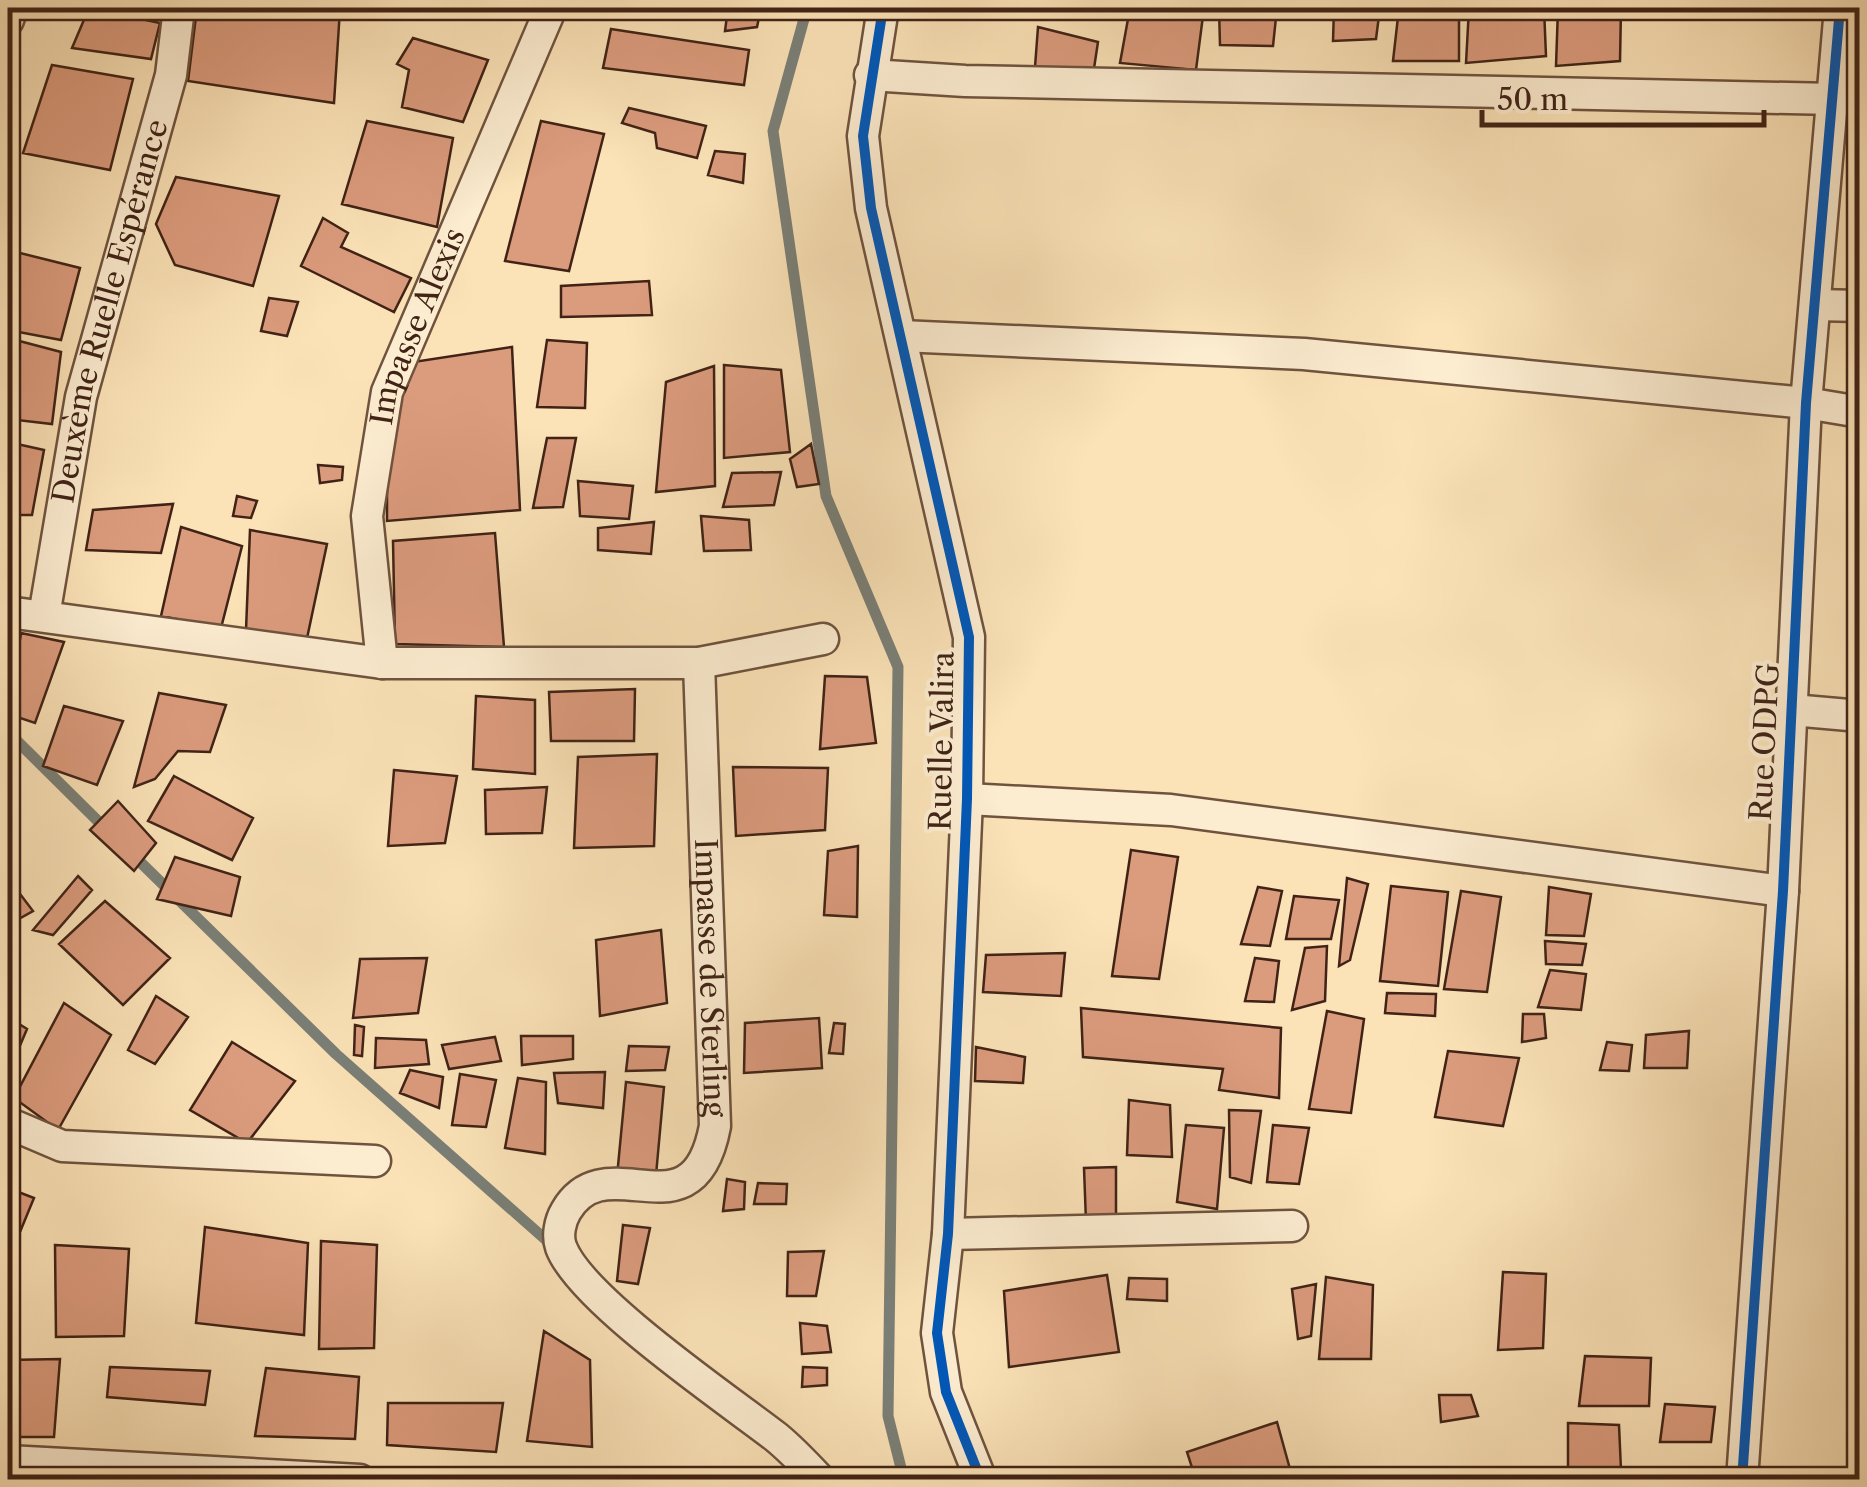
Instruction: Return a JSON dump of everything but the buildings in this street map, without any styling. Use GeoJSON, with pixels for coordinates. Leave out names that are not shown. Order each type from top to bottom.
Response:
{"type":"FeatureCollection","features":[{"type":"Feature","properties":{"kind":"street"},"geometry":{"type":"LineString","coordinates":[[8,20],[12,8]]}},
{"type":"Feature","properties":{"kind":"street","name":"Deuxème Ruelle Espérance"},"geometry":{"type":"LineString","coordinates":[[44,616],[80,397],[172,75],[179,8]]}},
{"type":"Feature","properties":{"kind":"street","name":"Impasse Alexis"},"geometry":{"type":"LineString","coordinates":[[382,664],[367,516],[387,392],[551,8]]}},
{"type":"Feature","properties":{"kind":"street","name":"Ruelle Valira"},"geometry":{"type":"LineString","coordinates":[[883,8],[863,136],[871,208],[969,637],[968,799],[948,1234],[937,1332],[946,1392],[981,1480]]}},
{"type":"Feature","properties":{"kind":"street","name":"Rue ODPG"},"geometry":{"type":"LineString","coordinates":[[1742,1480],[1782,891],[1806,403],[1840,8]]}},
{"type":"Feature","properties":{"kind":"street"},"geometry":{"type":"LineString","coordinates":[[870,75],[965,82],[1834,99]]}},
{"type":"Feature","properties":{"kind":"street"},"geometry":{"type":"LineString","coordinates":[[1816,305],[1860,306]]}},
{"type":"Feature","properties":{"kind":"street"},"geometry":{"type":"LineString","coordinates":[[900,336],[1304,354],[1806,403],[1860,412]]}},
{"type":"Feature","properties":{"kind":"street"},"geometry":{"type":"LineString","coordinates":[[8,612],[382,664],[699,663],[823,638]]}},
{"type":"Feature","properties":{"kind":"street","name":"Impasse de Sterling"},"geometry":{"type":"LineString","coordinates":[[699,663],[715,1126],[710,1154],[699,1172],[684,1184],[660,1188],[609,1182],[582,1191],[560,1226],[560,1245],[584,1282],[687,1370],[781,1441],[820,1480]]}},
{"type":"Feature","properties":{"kind":"street"},"geometry":{"type":"LineString","coordinates":[[1792,710],[1860,716]]}},
{"type":"Feature","properties":{"kind":"street"},"geometry":{"type":"LineString","coordinates":[[968,799],[1171,810],[1782,891]]}},
{"type":"Feature","properties":{"kind":"street"},"geometry":{"type":"LineString","coordinates":[[8,1123],[62,1146],[375,1161]]}},
{"type":"Feature","properties":{"kind":"street"},"geometry":{"type":"LineString","coordinates":[[948,1234],[1292,1226]]}},
{"type":"Feature","properties":{"kind":"street"},"geometry":{"type":"LineString","coordinates":[[8,1461],[360,1480]]}},
{"type":"Feature","properties":{"kind":"waterway"},"geometry":{"type":"LineString","coordinates":[[807,8],[773,131],[826,496],[898,667],[888,1416],[904,1480]]}},
{"type":"Feature","properties":{"kind":"waterway"},"geometry":{"type":"LineString","coordinates":[[8,732],[108,831]]}},
{"type":"Feature","properties":{"kind":"waterway"},"geometry":{"type":"LineString","coordinates":[[132,854],[336,1054],[554,1247]]}},
{"type":"Feature","properties":{"kind":"cycle path"},"geometry":{"type":"LineString","coordinates":[[883,8],[863,136],[871,208],[969,637],[967,799],[948,1234],[937,1333],[946,1392],[981,1480]]}},
{"type":"Feature","properties":{"kind":"cycle path"},"geometry":{"type":"LineString","coordinates":[[1742,1480],[1783,891],[1806,403],[1840,8]]}}]}
